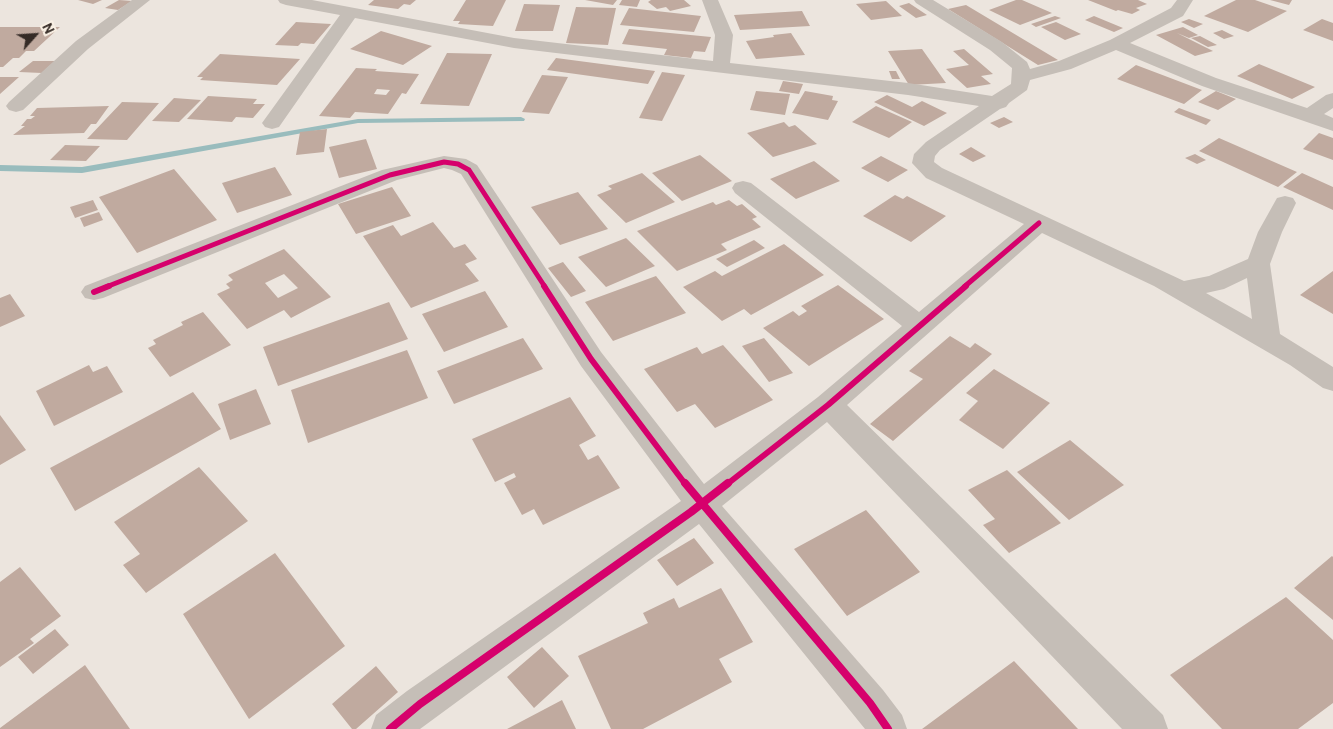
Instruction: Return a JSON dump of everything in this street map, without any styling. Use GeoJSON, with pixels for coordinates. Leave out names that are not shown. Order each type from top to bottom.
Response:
{"type":"FeatureCollection","features":[{"type":"Feature","properties":{"kind":"street"},"geometry":{"type":"LineString","coordinates":[[16,106],[82,45],[142,0]]}},
{"type":"Feature","properties":{"kind":"street"},"geometry":{"type":"LineString","coordinates":[[286,0],[514,43],[908,89],[999,102]]}},
{"type":"Feature","properties":{"kind":"street"},"geometry":{"type":"LineString","coordinates":[[710,0],[724,35],[722,68]]}},
{"type":"Feature","properties":{"kind":"street"},"geometry":{"type":"LineString","coordinates":[[922,0],[996,46],[1020,66],[1020,86],[933,146],[925,154],[923,163],[934,173],[1039,224],[1164,280],[1300,358],[1333,381]]}},
{"type":"Feature","properties":{"kind":"street"},"geometry":{"type":"LineString","coordinates":[[1020,78],[1065,65],[1116,44],[1171,15],[1180,9],[1185,0]]}},
{"type":"Feature","properties":{"kind":"street"},"geometry":{"type":"LineString","coordinates":[[272,123],[350,13]]}},
{"type":"Feature","properties":{"kind":"street"},"geometry":{"type":"LineString","coordinates":[[1116,44],[1209,82],[1309,115],[1333,125]]}},
{"type":"Feature","properties":{"kind":"street"},"geometry":{"type":"LineString","coordinates":[[1309,115],[1333,99]]}},
{"type":"Feature","properties":{"kind":"street"},"geometry":{"type":"LineString","coordinates":[[94,292],[390,175],[444,162],[458,164],[469,170],[591,359],[701,504],[870,703],[888,729]]}},
{"type":"Feature","properties":{"kind":"street"},"geometry":{"type":"LineString","coordinates":[[743,188],[920,326]]}},
{"type":"Feature","properties":{"kind":"street"},"geometry":{"type":"LineString","coordinates":[[1266,339],[1258,264],[1270,232],[1285,203]]}},
{"type":"Feature","properties":{"kind":"street"},"geometry":{"type":"LineString","coordinates":[[397,727],[420,704],[701,504],[828,404],[1039,224]]}},
{"type":"Feature","properties":{"kind":"street"},"geometry":{"type":"LineString","coordinates":[[1180,290],[1215,284],[1258,264]]}},
{"type":"Feature","properties":{"kind":"street"},"geometry":{"type":"LineString","coordinates":[[828,404],[1149,729]]}},
{"type":"Feature","properties":{"kind":"building"},"geometry":{"type":"Polygon","coordinates":[[[78,0],[102,0],[93,4],[78,0]]]}},
{"type":"Feature","properties":{"kind":"building"},"geometry":{"type":"Polygon","coordinates":[[[119,0],[132,1],[118,10],[105,8],[119,0]]]}},
{"type":"Feature","properties":{"kind":"building"},"geometry":{"type":"Polygon","coordinates":[[[374,0],[416,0],[410,5],[404,4],[398,9],[368,5],[374,0]]]}},
{"type":"Feature","properties":{"kind":"building"},"geometry":{"type":"Polygon","coordinates":[[[466,0],[506,0],[493,26],[458,24],[460,21],[453,21],[466,0]]]}},
{"type":"Feature","properties":{"kind":"building"},"geometry":{"type":"Polygon","coordinates":[[[585,0],[617,0],[613,5],[585,0]]]}},
{"type":"Feature","properties":{"kind":"building"},"geometry":{"type":"Polygon","coordinates":[[[622,0],[640,0],[637,7],[619,5],[622,0]]]}},
{"type":"Feature","properties":{"kind":"building"},"geometry":{"type":"Polygon","coordinates":[[[651,0],[684,0],[691,6],[670,11],[666,7],[657,9],[648,2],[651,0]]]}},
{"type":"Feature","properties":{"kind":"building"},"geometry":{"type":"Polygon","coordinates":[[[1016,0],[1022,0],[1052,13],[1020,25],[989,10],[1016,0]]]}},
{"type":"Feature","properties":{"kind":"building"},"geometry":{"type":"Polygon","coordinates":[[[1088,0],[1138,0],[1147,4],[1136,8],[1140,10],[1132,14],[1116,11],[1088,0]]]}},
{"type":"Feature","properties":{"kind":"building"},"geometry":{"type":"Polygon","coordinates":[[[1236,0],[1255,0],[1287,11],[1248,32],[1204,16],[1236,0]]]}},
{"type":"Feature","properties":{"kind":"building"},"geometry":{"type":"Polygon","coordinates":[[[1270,0],[1292,0],[1289,5],[1270,0]]]}},
{"type":"Feature","properties":{"kind":"building"},"geometry":{"type":"Polygon","coordinates":[[[886,1],[902,16],[871,20],[856,4],[886,1]]]}},
{"type":"Feature","properties":{"kind":"building"},"geometry":{"type":"Polygon","coordinates":[[[909,3],[927,15],[916,18],[899,6],[909,3]]]}},
{"type":"Feature","properties":{"kind":"building"},"geometry":{"type":"Polygon","coordinates":[[[524,4],[560,5],[553,31],[515,31],[524,4]]]}},
{"type":"Feature","properties":{"kind":"building"},"geometry":{"type":"Polygon","coordinates":[[[966,5],[1058,60],[1038,65],[948,9],[966,5]]]}},
{"type":"Feature","properties":{"kind":"building"},"geometry":{"type":"Polygon","coordinates":[[[576,7],[616,8],[608,45],[566,43],[576,7]]]}},
{"type":"Feature","properties":{"kind":"building"},"geometry":{"type":"Polygon","coordinates":[[[629,8],[701,16],[694,32],[620,25],[629,8]]]}},
{"type":"Feature","properties":{"kind":"building"},"geometry":{"type":"Polygon","coordinates":[[[802,11],[810,26],[740,30],[734,15],[802,11]]]}},
{"type":"Feature","properties":{"kind":"building"},"geometry":{"type":"Polygon","coordinates":[[[1055,16],[1061,18],[1036,27],[1031,24],[1055,16]]]}},
{"type":"Feature","properties":{"kind":"building"},"geometry":{"type":"Polygon","coordinates":[[[1094,16],[1123,28],[1114,32],[1085,20],[1094,16]]]}},
{"type":"Feature","properties":{"kind":"building"},"geometry":{"type":"Polygon","coordinates":[[[1189,19],[1203,24],[1194,28],[1181,22],[1189,19]]]}},
{"type":"Feature","properties":{"kind":"building"},"geometry":{"type":"Polygon","coordinates":[[[1322,19],[1333,23],[1333,41],[1303,30],[1322,19]]]}},
{"type":"Feature","properties":{"kind":"building"},"geometry":{"type":"Polygon","coordinates":[[[296,22],[331,24],[314,44],[301,43],[298,46],[275,45],[296,22]]]}},
{"type":"Feature","properties":{"kind":"building"},"geometry":{"type":"Polygon","coordinates":[[[1056,22],[1081,34],[1065,40],[1041,27],[1056,22]]]}},
{"type":"Feature","properties":{"kind":"building"},"geometry":{"type":"Polygon","coordinates":[[[0,27],[60,27],[34,51],[26,51],[19,58],[13,58],[3,67],[0,67],[0,27]]]}},
{"type":"Feature","properties":{"kind":"building"},"geometry":{"type":"Polygon","coordinates":[[[1183,27],[1198,35],[1189,38],[1177,33],[1213,51],[1195,56],[1156,35],[1183,27]]]}},
{"type":"Feature","properties":{"kind":"building"},"geometry":{"type":"Polygon","coordinates":[[[629,29],[711,37],[705,52],[694,51],[691,58],[664,55],[667,49],[622,44],[629,29]]]}},
{"type":"Feature","properties":{"kind":"building"},"geometry":{"type":"Polygon","coordinates":[[[1222,30],[1234,36],[1224,39],[1213,33],[1222,30]]]}},
{"type":"Feature","properties":{"kind":"building"},"geometry":{"type":"Polygon","coordinates":[[[381,31],[432,46],[403,65],[350,49],[381,31]]]}},
{"type":"Feature","properties":{"kind":"building"},"geometry":{"type":"Polygon","coordinates":[[[791,33],[805,55],[756,59],[746,41],[774,37],[773,35],[791,33]]]}},
{"type":"Feature","properties":{"kind":"building"},"geometry":{"type":"Polygon","coordinates":[[[1200,36],[1217,45],[1208,47],[1191,38],[1200,36]]]}},
{"type":"Feature","properties":{"kind":"building"},"geometry":{"type":"Polygon","coordinates":[[[922,49],[946,83],[909,85],[888,51],[922,49]]]}},
{"type":"Feature","properties":{"kind":"building"},"geometry":{"type":"Polygon","coordinates":[[[964,49],[993,74],[981,76],[991,84],[967,88],[946,69],[969,65],[953,51],[964,49]]]}},
{"type":"Feature","properties":{"kind":"building"},"geometry":{"type":"Polygon","coordinates":[[[447,53],[492,54],[469,106],[420,104],[447,53]]]}},
{"type":"Feature","properties":{"kind":"building"},"geometry":{"type":"Polygon","coordinates":[[[220,54],[300,59],[277,85],[200,80],[203,77],[197,77],[220,54]]]}},
{"type":"Feature","properties":{"kind":"building"},"geometry":{"type":"Polygon","coordinates":[[[556,58],[655,71],[648,84],[547,70],[556,58]]]}},
{"type":"Feature","properties":{"kind":"building"},"geometry":{"type":"Polygon","coordinates":[[[33,61],[55,61],[42,73],[19,72],[33,61]]]}},
{"type":"Feature","properties":{"kind":"building"},"geometry":{"type":"Polygon","coordinates":[[[1259,64],[1315,87],[1292,99],[1237,76],[1259,64]]]}},
{"type":"Feature","properties":{"kind":"building"},"geometry":{"type":"Polygon","coordinates":[[[1136,65],[1202,90],[1184,104],[1117,79],[1136,65]]]}},
{"type":"Feature","properties":{"kind":"building"},"geometry":{"type":"Polygon","coordinates":[[[356,68],[419,74],[406,94],[402,93],[388,114],[355,112],[350,118],[319,116],[356,68]],[[377,89],[374,94],[386,95],[390,90],[377,89]]]}},
{"type":"Feature","properties":{"kind":"building"},"geometry":{"type":"Polygon","coordinates":[[[889,71],[896,71],[900,79],[892,79],[889,71]]]}},
{"type":"Feature","properties":{"kind":"building"},"geometry":{"type":"Polygon","coordinates":[[[662,72],[685,75],[662,121],[639,118],[662,72]]]}},
{"type":"Feature","properties":{"kind":"building"},"geometry":{"type":"Polygon","coordinates":[[[542,75],[568,77],[549,114],[522,112],[542,75]]]}},
{"type":"Feature","properties":{"kind":"building"},"geometry":{"type":"Polygon","coordinates":[[[0,77],[19,77],[0,94],[0,77]]]}},
{"type":"Feature","properties":{"kind":"building"},"geometry":{"type":"Polygon","coordinates":[[[783,81],[803,84],[799,94],[779,91],[783,81]]]}},
{"type":"Feature","properties":{"kind":"building"},"geometry":{"type":"Polygon","coordinates":[[[756,91],[790,94],[785,115],[750,110],[756,91]]]}},
{"type":"Feature","properties":{"kind":"building"},"geometry":{"type":"Polygon","coordinates":[[[805,91],[833,96],[832,100],[838,101],[828,120],[792,113],[805,91]]]}},
{"type":"Feature","properties":{"kind":"building"},"geometry":{"type":"Polygon","coordinates":[[[1216,91],[1236,99],[1218,110],[1198,102],[1216,91]]]}},
{"type":"Feature","properties":{"kind":"building"},"geometry":{"type":"Polygon","coordinates":[[[887,95],[912,107],[922,101],[947,113],[924,126],[874,102],[887,95]]]}},
{"type":"Feature","properties":{"kind":"building"},"geometry":{"type":"Polygon","coordinates":[[[208,96],[257,99],[253,104],[265,104],[253,118],[236,117],[232,122],[187,119],[208,96]]]}},
{"type":"Feature","properties":{"kind":"building"},"geometry":{"type":"Polygon","coordinates":[[[174,98],[201,100],[179,122],[152,121],[174,98]]]}},
{"type":"Feature","properties":{"kind":"building"},"geometry":{"type":"Polygon","coordinates":[[[122,102],[159,103],[127,140],[87,139],[122,102]]]}},
{"type":"Feature","properties":{"kind":"building"},"geometry":{"type":"Polygon","coordinates":[[[109,106],[96,124],[91,124],[84,133],[13,135],[25,126],[21,126],[27,119],[35,116],[30,116],[37,108],[109,106]]]}},
{"type":"Feature","properties":{"kind":"building"},"geometry":{"type":"Polygon","coordinates":[[[876,106],[912,122],[889,138],[852,122],[876,106]]]}},
{"type":"Feature","properties":{"kind":"building"},"geometry":{"type":"Polygon","coordinates":[[[1179,108],[1211,120],[1206,125],[1174,112],[1179,108]]]}},
{"type":"Feature","properties":{"kind":"building"},"geometry":{"type":"Polygon","coordinates":[[[1004,117],[1013,122],[999,128],[990,123],[1004,117]]]}},
{"type":"Feature","properties":{"kind":"building"},"geometry":{"type":"Polygon","coordinates":[[[784,122],[789,127],[795,125],[817,144],[773,157],[747,133],[784,122]]]}},
{"type":"Feature","properties":{"kind":"building"},"geometry":{"type":"Polygon","coordinates":[[[327,129],[324,152],[296,155],[300,132],[327,129]]]}},
{"type":"Feature","properties":{"kind":"building"},"geometry":{"type":"Polygon","coordinates":[[[1319,133],[1333,138],[1333,160],[1303,149],[1319,133]]]}},
{"type":"Feature","properties":{"kind":"building"},"geometry":{"type":"Polygon","coordinates":[[[1219,138],[1297,172],[1278,187],[1199,151],[1219,138]]]}},
{"type":"Feature","properties":{"kind":"building"},"geometry":{"type":"Polygon","coordinates":[[[366,139],[377,169],[339,178],[329,147],[366,139]]]}},
{"type":"Feature","properties":{"kind":"building"},"geometry":{"type":"Polygon","coordinates":[[[65,145],[100,146],[86,161],[50,160],[65,145]]]}},
{"type":"Feature","properties":{"kind":"building"},"geometry":{"type":"Polygon","coordinates":[[[971,147],[986,156],[973,162],[959,154],[971,147]]]}},
{"type":"Feature","properties":{"kind":"building"},"geometry":{"type":"Polygon","coordinates":[[[1195,154],[1206,160],[1197,164],[1185,158],[1195,154]]]}},
{"type":"Feature","properties":{"kind":"building"},"geometry":{"type":"Polygon","coordinates":[[[700,155],[732,181],[682,201],[652,173],[700,155]]]}},
{"type":"Feature","properties":{"kind":"building"},"geometry":{"type":"Polygon","coordinates":[[[881,156],[908,170],[888,182],[861,168],[881,156]]]}},
{"type":"Feature","properties":{"kind":"building"},"geometry":{"type":"Polygon","coordinates":[[[814,161],[840,181],[796,199],[770,179],[814,161]]]}},
{"type":"Feature","properties":{"kind":"building"},"geometry":{"type":"Polygon","coordinates":[[[275,167],[292,195],[237,213],[222,183],[275,167]]]}},
{"type":"Feature","properties":{"kind":"building"},"geometry":{"type":"Polygon","coordinates":[[[174,169],[217,220],[137,253],[99,197],[174,169]]]}},
{"type":"Feature","properties":{"kind":"building"},"geometry":{"type":"Polygon","coordinates":[[[642,173],[675,202],[626,223],[597,195],[612,189],[608,186],[642,173]]]}},
{"type":"Feature","properties":{"kind":"building"},"geometry":{"type":"Polygon","coordinates":[[[1302,173],[1333,187],[1333,210],[1283,187],[1302,173]]]}},
{"type":"Feature","properties":{"kind":"building"},"geometry":{"type":"Polygon","coordinates":[[[392,187],[411,216],[356,234],[338,204],[392,187]]]}},
{"type":"Feature","properties":{"kind":"building"},"geometry":{"type":"Polygon","coordinates":[[[578,192],[608,229],[560,245],[531,207],[578,192]]]}},
{"type":"Feature","properties":{"kind":"building"},"geometry":{"type":"Polygon","coordinates":[[[895,195],[903,199],[907,196],[946,216],[911,242],[863,216],[895,195]]]}},
{"type":"Feature","properties":{"kind":"building"},"geometry":{"type":"Polygon","coordinates":[[[93,200],[98,210],[75,218],[70,207],[93,200]]]}},
{"type":"Feature","properties":{"kind":"building"},"geometry":{"type":"Polygon","coordinates":[[[729,200],[737,206],[742,204],[757,217],[752,219],[761,227],[721,244],[727,250],[677,271],[637,231],[713,202],[716,205],[729,200]]]}},
{"type":"Feature","properties":{"kind":"building"},"geometry":{"type":"Polygon","coordinates":[[[99,212],[103,220],[84,227],[80,218],[99,212]]]}},
{"type":"Feature","properties":{"kind":"building"},"geometry":{"type":"Polygon","coordinates":[[[433,222],[454,248],[465,244],[477,259],[465,264],[479,281],[411,308],[363,236],[393,225],[401,236],[433,222]]]}},
{"type":"Feature","properties":{"kind":"building"},"geometry":{"type":"Polygon","coordinates":[[[626,238],[655,266],[606,287],[578,257],[626,238]]]}},
{"type":"Feature","properties":{"kind":"building"},"geometry":{"type":"Polygon","coordinates":[[[754,240],[765,248],[727,267],[716,259],[754,240]]]}},
{"type":"Feature","properties":{"kind":"building"},"geometry":{"type":"Polygon","coordinates":[[[784,244],[824,275],[751,315],[744,309],[722,321],[683,287],[715,271],[722,276],[784,244]]]}},
{"type":"Feature","properties":{"kind":"building"},"geometry":{"type":"Polygon","coordinates":[[[284,249],[331,297],[291,318],[284,310],[247,329],[217,294],[230,288],[226,284],[233,280],[228,275],[284,249]],[[284,274],[265,283],[278,298],[298,288],[284,274]]]}},
{"type":"Feature","properties":{"kind":"building"},"geometry":{"type":"Polygon","coordinates":[[[563,262],[586,291],[571,297],[548,268],[563,262]]]}},
{"type":"Feature","properties":{"kind":"building"},"geometry":{"type":"Polygon","coordinates":[[[1333,271],[1333,314],[1300,295],[1333,271]]]}},
{"type":"Feature","properties":{"kind":"building"},"geometry":{"type":"Polygon","coordinates":[[[656,276],[686,313],[613,341],[585,302],[656,276]]]}},
{"type":"Feature","properties":{"kind":"building"},"geometry":{"type":"Polygon","coordinates":[[[838,285],[884,319],[809,366],[763,328],[793,311],[799,316],[807,311],[801,306],[838,285]]]}},
{"type":"Feature","properties":{"kind":"building"},"geometry":{"type":"Polygon","coordinates":[[[485,291],[508,327],[444,352],[422,314],[485,291]]]}},
{"type":"Feature","properties":{"kind":"building"},"geometry":{"type":"Polygon","coordinates":[[[10,294],[25,316],[0,327],[0,298],[10,294]]]}},
{"type":"Feature","properties":{"kind":"building"},"geometry":{"type":"Polygon","coordinates":[[[389,302],[408,339],[278,386],[263,347],[389,302]]]}},
{"type":"Feature","properties":{"kind":"building"},"geometry":{"type":"Polygon","coordinates":[[[203,312],[231,345],[170,377],[148,348],[156,344],[153,340],[183,325],[181,322],[203,312]]]}},
{"type":"Feature","properties":{"kind":"building"},"geometry":{"type":"Polygon","coordinates":[[[950,336],[970,348],[975,343],[992,354],[893,441],[870,424],[923,379],[909,371],[950,336]]]}},
{"type":"Feature","properties":{"kind":"building"},"geometry":{"type":"Polygon","coordinates":[[[523,338],[543,369],[454,404],[437,371],[523,338]]]}},
{"type":"Feature","properties":{"kind":"building"},"geometry":{"type":"Polygon","coordinates":[[[764,338],[793,373],[769,382],[742,346],[764,338]]]}},
{"type":"Feature","properties":{"kind":"building"},"geometry":{"type":"Polygon","coordinates":[[[723,345],[773,400],[715,428],[695,404],[677,412],[644,369],[697,347],[702,354],[723,345]]]}},
{"type":"Feature","properties":{"kind":"building"},"geometry":{"type":"Polygon","coordinates":[[[407,350],[428,398],[308,443],[291,390],[407,350]]]}},
{"type":"Feature","properties":{"kind":"building"},"geometry":{"type":"Polygon","coordinates":[[[89,365],[93,372],[107,366],[123,392],[54,426],[36,391],[89,365]]]}},
{"type":"Feature","properties":{"kind":"building"},"geometry":{"type":"Polygon","coordinates":[[[994,369],[1050,403],[1003,449],[959,420],[978,401],[966,393],[994,369]]]}},
{"type":"Feature","properties":{"kind":"building"},"geometry":{"type":"Polygon","coordinates":[[[256,389],[271,424],[230,440],[218,404],[256,389]]]}},
{"type":"Feature","properties":{"kind":"building"},"geometry":{"type":"Polygon","coordinates":[[[193,392],[221,429],[75,511],[50,468],[193,392]]]}},
{"type":"Feature","properties":{"kind":"building"},"geometry":{"type":"Polygon","coordinates":[[[570,397],[596,436],[579,445],[588,460],[598,455],[620,488],[543,525],[534,509],[522,515],[504,483],[516,477],[514,473],[495,482],[472,439],[570,397]]]}},
{"type":"Feature","properties":{"kind":"building"},"geometry":{"type":"Polygon","coordinates":[[[0,415],[26,450],[0,465],[0,415]]]}},
{"type":"Feature","properties":{"kind":"building"},"geometry":{"type":"Polygon","coordinates":[[[1070,440],[1124,485],[1069,520],[1017,472],[1070,440]]]}},
{"type":"Feature","properties":{"kind":"building"},"geometry":{"type":"Polygon","coordinates":[[[199,467],[248,521],[146,593],[123,565],[140,554],[114,522],[199,467]]]}},
{"type":"Feature","properties":{"kind":"building"},"geometry":{"type":"Polygon","coordinates":[[[1007,470],[1061,523],[1009,553],[983,525],[995,519],[968,490],[1007,470]]]}},
{"type":"Feature","properties":{"kind":"building"},"geometry":{"type":"Polygon","coordinates":[[[866,510],[920,572],[847,616],[794,549],[866,510]]]}},
{"type":"Feature","properties":{"kind":"building"},"geometry":{"type":"Polygon","coordinates":[[[694,538],[714,563],[677,586],[657,560],[694,538]]]}},
{"type":"Feature","properties":{"kind":"building"},"geometry":{"type":"Polygon","coordinates":[[[275,553],[345,646],[249,719],[183,614],[275,553]]]}},
{"type":"Feature","properties":{"kind":"building"},"geometry":{"type":"Polygon","coordinates":[[[1333,557],[1333,620],[1294,588],[1333,557]]]}},
{"type":"Feature","properties":{"kind":"building"},"geometry":{"type":"Polygon","coordinates":[[[20,567],[61,616],[30,639],[34,643],[0,667],[0,582],[20,567]]]}},
{"type":"Feature","properties":{"kind":"building"},"geometry":{"type":"Polygon","coordinates":[[[721,588],[753,642],[719,659],[732,682],[643,729],[611,729],[578,656],[648,623],[643,613],[674,598],[679,608],[721,588]]]}},
{"type":"Feature","properties":{"kind":"building"},"geometry":{"type":"Polygon","coordinates":[[[1286,597],[1333,640],[1333,703],[1298,729],[1222,729],[1170,675],[1286,597]]]}},
{"type":"Feature","properties":{"kind":"building"},"geometry":{"type":"Polygon","coordinates":[[[55,629],[69,645],[33,674],[18,657],[55,629]]]}},
{"type":"Feature","properties":{"kind":"building"},"geometry":{"type":"Polygon","coordinates":[[[542,647],[569,676],[534,708],[507,677],[542,647]]]}},
{"type":"Feature","properties":{"kind":"building"},"geometry":{"type":"Polygon","coordinates":[[[1014,661],[1078,729],[922,729],[1014,661]]]}},
{"type":"Feature","properties":{"kind":"building"},"geometry":{"type":"Polygon","coordinates":[[[85,665],[130,729],[0,729],[0,728],[85,665]]]}},
{"type":"Feature","properties":{"kind":"building"},"geometry":{"type":"Polygon","coordinates":[[[376,666],[398,692],[356,729],[352,729],[332,704],[376,666]]]}},
{"type":"Feature","properties":{"kind":"building"},"geometry":{"type":"Polygon","coordinates":[[[562,700],[576,729],[507,729],[562,700]]]}},
{"type":"Feature","properties":{"kind":"waterway"},"geometry":{"type":"LineString","coordinates":[[0,168],[82,170],[358,121],[521,119]]}},
{"type":"Feature","properties":{"kind":"cycle path"},"geometry":{"type":"LineString","coordinates":[[94,292],[390,175],[444,162],[458,164],[469,170],[591,359],[701,504],[870,703],[888,729]]}},
{"type":"Feature","properties":{"kind":"cycle path"},"geometry":{"type":"LineString","coordinates":[[390,729],[420,704],[691,512],[828,405],[1039,223]]}}]}
